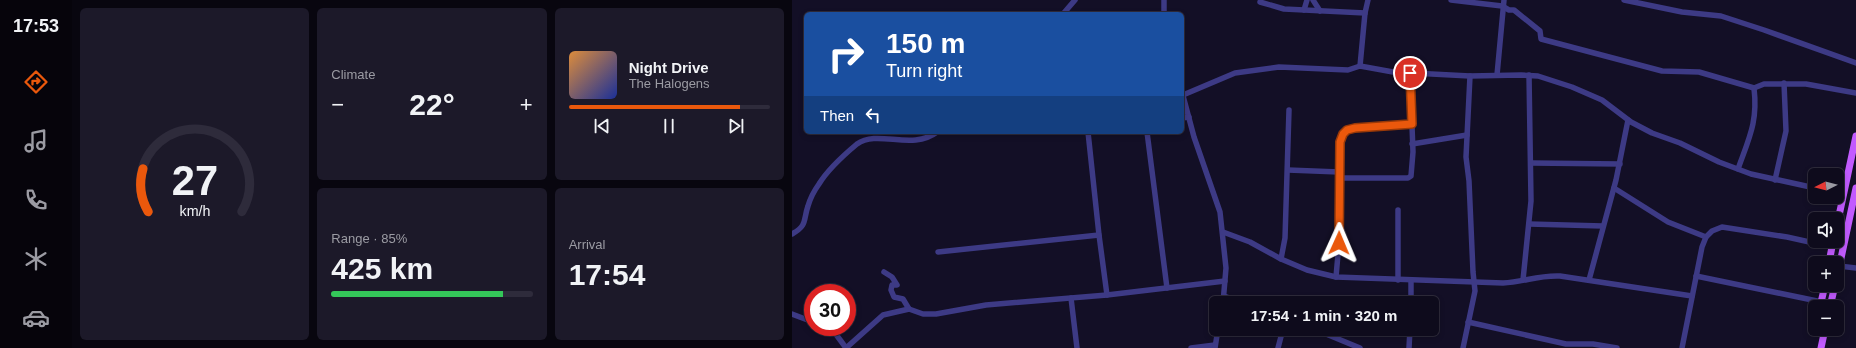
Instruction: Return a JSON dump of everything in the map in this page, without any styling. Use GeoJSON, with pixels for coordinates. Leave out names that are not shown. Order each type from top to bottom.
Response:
{"type":"FeatureCollection","features":[{"type":"Feature","properties":{"kind":"main road"},"geometry":{"type":"LineString","coordinates":[[1844,179],[1856,136]]}},
{"type":"Feature","properties":{"kind":"main road"},"geometry":{"type":"LineString","coordinates":[[1841,256],[1856,188]]}},
{"type":"Feature","properties":{"kind":"main road"},"geometry":{"type":"LineString","coordinates":[[1821,348],[1823,337]]}},
{"type":"Feature","properties":{"kind":"street"},"geometry":{"type":"LineString","coordinates":[[1066,12],[1075,0]]}},
{"type":"Feature","properties":{"kind":"street"},"geometry":{"type":"LineString","coordinates":[[1164,0],[1164,12]]}},
{"type":"Feature","properties":{"kind":"street"},"geometry":{"type":"LineString","coordinates":[[1304,10],[1307,0]]}},
{"type":"Feature","properties":{"kind":"street"},"geometry":{"type":"LineString","coordinates":[[1313,0],[1320,11]]}},
{"type":"Feature","properties":{"kind":"street"},"geometry":{"type":"LineString","coordinates":[[1360,66],[1365,13],[1368,0]]}},
{"type":"Feature","properties":{"kind":"street"},"geometry":{"type":"LineString","coordinates":[[1451,0],[1503,3],[1509,10],[1514,10],[1540,31],[1541,39],[1662,71],[1699,72],[1754,88],[1764,84],[1784,83],[1820,85],[1856,93]]}},
{"type":"Feature","properties":{"kind":"street"},"geometry":{"type":"LineString","coordinates":[[1624,0],[1682,12],[1721,16],[1856,62]]}},
{"type":"Feature","properties":{"kind":"street"},"geometry":{"type":"LineString","coordinates":[[1260,2],[1284,9],[1365,13]]}},
{"type":"Feature","properties":{"kind":"street"},"geometry":{"type":"LineString","coordinates":[[1498,75],[1503,3]]}},
{"type":"Feature","properties":{"kind":"street"},"geometry":{"type":"LineString","coordinates":[[1184,94],[1235,73],[1279,67],[1348,70],[1360,66],[1394,72],[1410,73],[1470,76],[1538,76],[1572,87],[1602,100],[1628,120],[1652,133],[1680,143],[1719,162],[1775,180],[1808,187]]}},
{"type":"Feature","properties":{"kind":"street"},"geometry":{"type":"LineString","coordinates":[[1288,170],[1339,175],[1408,178],[1411,176],[1412,124],[1410,73]]}},
{"type":"Feature","properties":{"kind":"street"},"geometry":{"type":"LineString","coordinates":[[1523,280],[1529,224],[1531,163],[1529,75]]}},
{"type":"Feature","properties":{"kind":"street"},"geometry":{"type":"LineString","coordinates":[[1463,348],[1475,290],[1466,157],[1470,76]]}},
{"type":"Feature","properties":{"kind":"street"},"geometry":{"type":"LineString","coordinates":[[1775,180],[1786,131],[1784,83]]}},
{"type":"Feature","properties":{"kind":"street"},"geometry":{"type":"LineString","coordinates":[[1738,169],[1754,122],[1756,107],[1754,88]]}},
{"type":"Feature","properties":{"kind":"street"},"geometry":{"type":"LineString","coordinates":[[1184,98],[1194,137],[1220,212],[1226,268],[1224,296]]}},
{"type":"Feature","properties":{"kind":"street"},"geometry":{"type":"LineString","coordinates":[[1281,259],[1285,238],[1288,170],[1288,110]]}},
{"type":"Feature","properties":{"kind":"street"},"geometry":{"type":"LineString","coordinates":[[1184,118],[1189,117]]}},
{"type":"Feature","properties":{"kind":"street"},"geometry":{"type":"LineString","coordinates":[[1589,280],[1620,164],[1628,120]]}},
{"type":"Feature","properties":{"kind":"street"},"geometry":{"type":"LineString","coordinates":[[1336,277],[1339,243],[1339,175],[1341,138],[1347,130],[1412,124]]}},
{"type":"Feature","properties":{"kind":"street"},"geometry":{"type":"LineString","coordinates":[[792,234],[801,228],[807,216],[807,208],[819,184],[856,145],[871,139],[903,141],[921,140],[934,134]]}},
{"type":"Feature","properties":{"kind":"street"},"geometry":{"type":"LineString","coordinates":[[1088,134],[1107,295]]}},
{"type":"Feature","properties":{"kind":"street"},"geometry":{"type":"LineString","coordinates":[[1147,134],[1167,288]]}},
{"type":"Feature","properties":{"kind":"street"},"geometry":{"type":"LineString","coordinates":[[1412,144],[1467,135]]}},
{"type":"Feature","properties":{"kind":"street"},"geometry":{"type":"LineString","coordinates":[[1531,163],[1620,164]]}},
{"type":"Feature","properties":{"kind":"street"},"geometry":{"type":"LineString","coordinates":[[1614,188],[1668,222],[1706,237]]}},
{"type":"Feature","properties":{"kind":"street"},"geometry":{"type":"LineString","coordinates":[[1398,210],[1398,280]]}},
{"type":"Feature","properties":{"kind":"street"},"geometry":{"type":"LineString","coordinates":[[1529,224],[1603,226]]}},
{"type":"Feature","properties":{"kind":"street"},"geometry":{"type":"LineString","coordinates":[[1682,348],[1702,247],[1706,237],[1712,231],[1722,227],[1808,240]]}},
{"type":"Feature","properties":{"kind":"street"},"geometry":{"type":"LineString","coordinates":[[1223,232],[1250,242],[1281,259],[1307,270],[1336,277],[1411,281],[1503,283],[1543,275],[1589,280],[1692,296]]}},
{"type":"Feature","properties":{"kind":"street"},"geometry":{"type":"LineString","coordinates":[[938,252],[1099,235]]}},
{"type":"Feature","properties":{"kind":"street"},"geometry":{"type":"LineString","coordinates":[[1844,267],[1856,268]]}},
{"type":"Feature","properties":{"kind":"street"},"geometry":{"type":"LineString","coordinates":[[884,272],[892,277],[897,285],[892,285],[891,290],[894,297],[902,299],[909,309]]}},
{"type":"Feature","properties":{"kind":"street"},"geometry":{"type":"LineString","coordinates":[[1696,276],[1808,302]]}},
{"type":"Feature","properties":{"kind":"street"},"geometry":{"type":"LineString","coordinates":[[836,336],[846,348],[883,315],[909,309],[923,314],[936,314],[986,305],[1107,295],[1225,281]]}},
{"type":"Feature","properties":{"kind":"street"},"geometry":{"type":"LineString","coordinates":[[1411,281],[1411,296]]}},
{"type":"Feature","properties":{"kind":"street"},"geometry":{"type":"LineString","coordinates":[[1071,298],[1077,348]]}},
{"type":"Feature","properties":{"kind":"street"},"geometry":{"type":"LineString","coordinates":[[792,314],[804,319]]}},
{"type":"Feature","properties":{"kind":"street"},"geometry":{"type":"LineString","coordinates":[[1468,322],[1566,344],[1593,344],[1617,348]]}},
{"type":"Feature","properties":{"kind":"street"},"geometry":{"type":"LineString","coordinates":[[1191,348],[1215,347],[1217,336]]}},
{"type":"Feature","properties":{"kind":"street"},"geometry":{"type":"LineString","coordinates":[[1278,348],[1281,336]]}},
{"type":"Feature","properties":{"kind":"street"},"geometry":{"type":"LineString","coordinates":[[1331,336],[1360,348]]}},
{"type":"Feature","properties":{"kind":"street"},"geometry":{"type":"LineString","coordinates":[[1409,348],[1410,336]]}},
{"type":"Feature","properties":{"kind":"street"},"geometry":{"type":"LineString","coordinates":[[1342,348],[1343,341]]}},
{"type":"Feature","properties":{"kind":"route"},"geometry":{"type":"LineString","coordinates":[[1339,243],[1339,172],[1341,138],[1347,130],[1355,128],[1412,124],[1410,73]]}}]}
